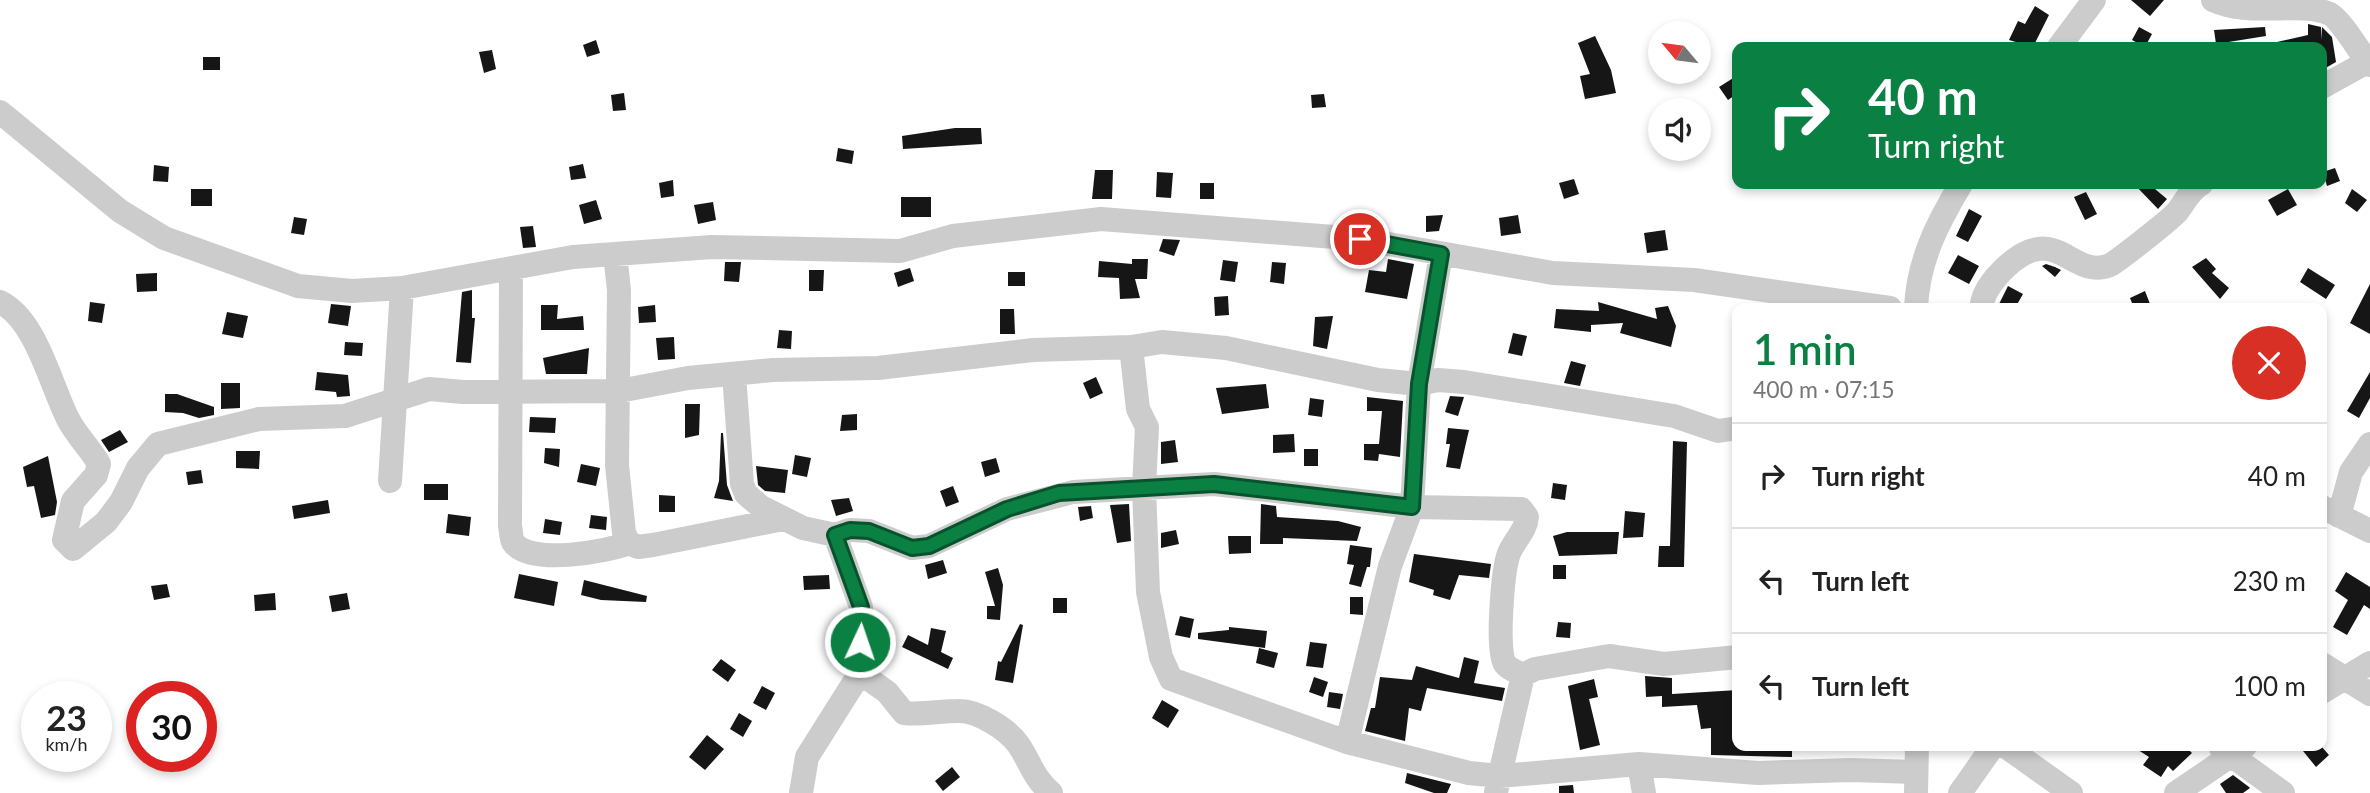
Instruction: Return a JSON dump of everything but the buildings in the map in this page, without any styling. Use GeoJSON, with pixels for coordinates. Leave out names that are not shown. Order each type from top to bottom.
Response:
{"type":"FeatureCollection","features":[{"type":"Feature","properties":{"kind":"street"},"geometry":{"type":"LineString","coordinates":[[2063,42],[2094,0]]}},
{"type":"Feature","properties":{"kind":"street"},"geometry":{"type":"LineString","coordinates":[[2213,0],[2253,10],[2308,8],[2331,14],[2369,64],[2327,85]]}},
{"type":"Feature","properties":{"kind":"street"},"geometry":{"type":"LineString","coordinates":[[0,112],[120,211],[164,239],[298,286],[352,291],[402,288],[573,257],[712,247],[900,251],[953,236],[1101,219],[1360,239],[1553,273],[1694,280],[1855,303]]}},
{"type":"Feature","properties":{"kind":"street"},"geometry":{"type":"LineString","coordinates":[[1916,303],[1917,279],[1925,253],[1940,219],[1958,189]]}},
{"type":"Feature","properties":{"kind":"street"},"geometry":{"type":"LineString","coordinates":[[1981,303],[1994,279],[2024,252],[2039,248],[2087,265],[2110,265],[2177,212],[2194,189]]}},
{"type":"Feature","properties":{"kind":"street"},"geometry":{"type":"LineString","coordinates":[[615,254],[619,290],[618,476],[624,533],[629,544]]}},
{"type":"Feature","properties":{"kind":"street"},"geometry":{"type":"LineString","coordinates":[[1347,741],[1390,566],[1412,507],[1419,384],[1441,254]]}},
{"type":"Feature","properties":{"kind":"street"},"geometry":{"type":"LineString","coordinates":[[511,268],[513,541],[524,551],[557,555],[607,552],[629,544],[638,547],[653,545],[783,519]]}},
{"type":"Feature","properties":{"kind":"street"},"geometry":{"type":"LineString","coordinates":[[390,481],[402,288]]}},
{"type":"Feature","properties":{"kind":"street"},"geometry":{"type":"LineString","coordinates":[[0,302],[24,325],[56,387],[66,416],[99,464],[96,475],[73,501],[64,540],[72,549],[106,522],[121,502],[138,468],[158,444],[259,419],[345,416],[429,390],[619,391],[688,378],[773,370],[878,368],[1033,350],[1131,347],[1162,342],[1197,343],[1378,380],[1419,384],[1438,380],[1464,382],[1674,416],[1718,431],[1732,429]]}},
{"type":"Feature","properties":{"kind":"street"},"geometry":{"type":"LineString","coordinates":[[1131,347],[1136,399],[1147,427],[1144,488],[1148,593],[1161,657],[1171,679],[1347,741],[1469,772],[1498,785],[1639,764],[1779,774],[1851,770],[1916,783],[1917,751]]}},
{"type":"Feature","properties":{"kind":"street"},"geometry":{"type":"LineString","coordinates":[[734,374],[742,484],[746,494],[783,519],[803,528],[835,535],[850,530],[869,531],[912,548],[929,546],[1007,509],[1059,493],[1214,484],[1412,507],[1521,509],[1525,512],[1527,523],[1509,554],[1505,568],[1501,641],[1506,666],[1523,676]]}},
{"type":"Feature","properties":{"kind":"street"},"geometry":{"type":"LineString","coordinates":[[2370,444],[2330,511],[2370,531]]}},
{"type":"Feature","properties":{"kind":"street"},"geometry":{"type":"LineString","coordinates":[[801,793],[807,757],[860,673],[861,607],[835,535]]}},
{"type":"Feature","properties":{"kind":"street"},"geometry":{"type":"LineString","coordinates":[[1498,785],[1523,676],[1535,669],[1609,656],[1664,664],[1732,658]]}},
{"type":"Feature","properties":{"kind":"street"},"geometry":{"type":"LineString","coordinates":[[2327,689],[2370,663]]}},
{"type":"Feature","properties":{"kind":"street"},"geometry":{"type":"LineString","coordinates":[[2327,667],[2370,694]]}},
{"type":"Feature","properties":{"kind":"street"},"geometry":{"type":"LineString","coordinates":[[860,673],[887,692],[904,713],[934,715],[960,710],[985,718],[1017,743],[1037,781],[1051,793]]}},
{"type":"Feature","properties":{"kind":"street"},"geometry":{"type":"LineString","coordinates":[[1960,793],[1989,751]]}},
{"type":"Feature","properties":{"kind":"street"},"geometry":{"type":"LineString","coordinates":[[2012,751],[2071,793]]}},
{"type":"Feature","properties":{"kind":"street"},"geometry":{"type":"LineString","coordinates":[[2176,793],[2229,751]]}},
{"type":"Feature","properties":{"kind":"street"},"geometry":{"type":"LineString","coordinates":[[2234,751],[2283,793]]}},
{"type":"Feature","properties":{"kind":"street"},"geometry":{"type":"LineString","coordinates":[[1639,764],[1644,793]]}},
{"type":"Feature","properties":{"kind":"route"},"geometry":{"type":"LineString","coordinates":[[860,642],[861,607],[835,535],[850,530],[869,531],[912,548],[929,546],[1007,509],[1059,493],[1214,484],[1412,507],[1419,384],[1441,254],[1360,239]]}}]}
